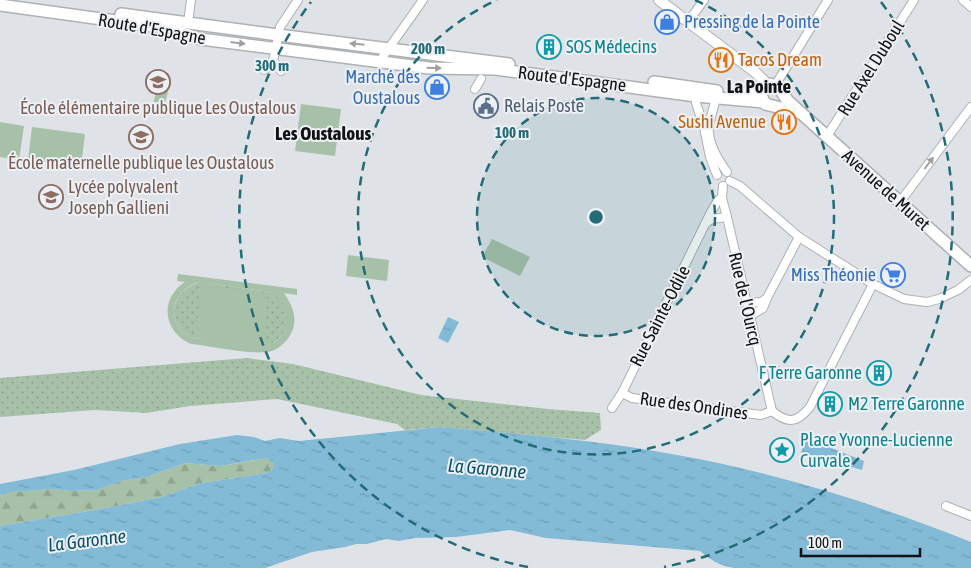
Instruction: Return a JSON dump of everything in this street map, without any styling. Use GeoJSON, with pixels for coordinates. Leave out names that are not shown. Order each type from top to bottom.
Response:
{"type":"FeatureCollection","features":[{"type":"Feature","properties":{"kind":"main road","name":"Route d'Espagne"},"geometry":{"type":"LineString","coordinates":[[18,0],[390,48],[698,92]]}},
{"type":"Feature","properties":{"kind":"main road"},"geometry":{"type":"LineString","coordinates":[[660,0],[755,72],[769,94]]}},
{"type":"Feature","properties":{"kind":"main road","name":"Route d'Espagne"},"geometry":{"type":"LineString","coordinates":[[0,6],[167,28],[201,38],[429,68],[495,69],[715,94],[769,94]]}},
{"type":"Feature","properties":{"kind":"main road","name":"Avenue de Muret"},"geometry":{"type":"LineString","coordinates":[[769,94],[781,102],[783,94],[801,113],[971,266]]}},
{"type":"Feature","properties":{"kind":"main road","name":"Avenue de Muret"},"geometry":{"type":"LineString","coordinates":[[769,94],[801,113]]}},
{"type":"Feature","properties":{"kind":"street"},"geometry":{"type":"LineString","coordinates":[[188,23],[191,0]]}},
{"type":"Feature","properties":{"kind":"street"},"geometry":{"type":"LineString","coordinates":[[264,70],[273,61],[280,27],[298,0]]}},
{"type":"Feature","properties":{"kind":"street"},"geometry":{"type":"LineString","coordinates":[[379,62],[423,0]]}},
{"type":"Feature","properties":{"kind":"street"},"geometry":{"type":"LineString","coordinates":[[688,22],[704,0]]}},
{"type":"Feature","properties":{"kind":"street"},"geometry":{"type":"LineString","coordinates":[[769,94],[828,0]]}},
{"type":"Feature","properties":{"kind":"street","name":"Rue Axel Duboul"},"geometry":{"type":"LineString","coordinates":[[827,136],[914,0]]}},
{"type":"Feature","properties":{"kind":"street"},"geometry":{"type":"LineString","coordinates":[[963,0],[971,6]]}},
{"type":"Feature","properties":{"kind":"street"},"geometry":{"type":"LineString","coordinates":[[273,61],[281,71]]}},
{"type":"Feature","properties":{"kind":"street"},"geometry":{"type":"LineString","coordinates":[[475,89],[481,79]]}},
{"type":"Feature","properties":{"kind":"street"},"geometry":{"type":"LineString","coordinates":[[698,92],[696,103],[704,127],[710,157],[717,175],[717,182],[723,186],[730,181]]}},
{"type":"Feature","properties":{"kind":"street"},"geometry":{"type":"LineString","coordinates":[[715,94],[709,126],[710,137],[719,161],[730,175],[730,181]]}},
{"type":"Feature","properties":{"kind":"street"},"geometry":{"type":"LineString","coordinates":[[900,202],[971,107]]}},
{"type":"Feature","properties":{"kind":"street"},"geometry":{"type":"LineString","coordinates":[[717,175],[721,172],[727,172]]}},
{"type":"Feature","properties":{"kind":"street"},"geometry":{"type":"LineString","coordinates":[[730,181],[740,186],[799,237],[873,284],[904,299],[927,302],[958,290],[971,280]]}},
{"type":"Feature","properties":{"kind":"street","name":"Rue de l'Ourcq"},"geometry":{"type":"LineString","coordinates":[[723,186],[722,198],[726,217],[772,411]]}},
{"type":"Feature","properties":{"kind":"street","name":"Rue Sainte-Odile"},"geometry":{"type":"LineString","coordinates":[[612,408],[622,393],[718,200],[722,198]]}},
{"type":"Feature","properties":{"kind":"street"},"geometry":{"type":"LineString","coordinates":[[706,223],[712,219],[726,217]]}},
{"type":"Feature","properties":{"kind":"street"},"geometry":{"type":"LineString","coordinates":[[750,316],[763,308],[799,237]]}},
{"type":"Feature","properties":{"kind":"street","name":"Rue des Ondines"},"geometry":{"type":"LineString","coordinates":[[622,393],[632,398],[761,415],[772,411],[780,418],[794,420],[802,417],[810,407],[873,284]]}},
{"type":"Feature","properties":{"kind":"street"},"geometry":{"type":"LineString","coordinates":[[747,303],[761,302],[767,298]]}},
{"type":"Feature","properties":{"kind":"street"},"geometry":{"type":"LineString","coordinates":[[946,506],[971,516]]}},
{"type":"Feature","properties":{"kind":"green space"},"geometry":{"type":"Polygon","coordinates":[[[159,81],[170,84],[164,107],[153,104],[159,81]]]}},
{"type":"Feature","properties":{"kind":"green space"},"geometry":{"type":"Polygon","coordinates":[[[301,104],[341,109],[335,156],[295,151],[301,104]]]}},
{"type":"Feature","properties":{"kind":"green space"},"geometry":{"type":"Polygon","coordinates":[[[0,122],[24,126],[19,160],[0,157],[0,122]]]}},
{"type":"Feature","properties":{"kind":"green space"},"geometry":{"type":"Polygon","coordinates":[[[32,127],[85,134],[81,167],[28,160],[32,127]]]}},
{"type":"Feature","properties":{"kind":"green space"},"geometry":{"type":"Polygon","coordinates":[[[492,239],[530,257],[520,276],[482,257],[492,239]]]}},
{"type":"Feature","properties":{"kind":"green space"},"geometry":{"type":"Polygon","coordinates":[[[348,255],[389,260],[387,281],[346,276],[348,255]]]}},
{"type":"Feature","properties":{"kind":"green space"},"geometry":{"type":"Polygon","coordinates":[[[178,274],[297,289],[297,295],[284,293],[294,315],[292,332],[279,348],[264,352],[244,352],[191,344],[175,332],[170,324],[168,315],[171,297],[185,282],[177,281],[178,274]],[[198,282],[182,292],[174,306],[176,322],[189,337],[195,338],[202,285],[268,293],[262,347],[272,344],[279,338],[287,323],[287,314],[279,298],[270,292],[198,282]]]}},
{"type":"Feature","properties":{"kind":"green space"},"geometry":{"type":"Polygon","coordinates":[[[199,282],[270,292],[285,305],[288,313],[288,322],[285,330],[273,343],[263,347],[189,337],[176,322],[174,306],[183,292],[199,282]]]}},
{"type":"Feature","properties":{"kind":"green space"},"geometry":{"type":"Polygon","coordinates":[[[247,358],[293,364],[421,395],[600,413],[601,430],[585,440],[440,427],[405,430],[397,424],[277,399],[190,406],[146,413],[95,410],[0,417],[0,378],[247,358]]]}},
{"type":"Feature","properties":{"kind":"green space"},"geometry":{"type":"Polygon","coordinates":[[[268,458],[273,463],[273,468],[267,473],[201,483],[161,497],[112,507],[0,526],[0,495],[12,492],[52,489],[71,491],[97,490],[121,481],[147,477],[185,463],[220,466],[268,458]]]}},
{"type":"Feature","properties":{"kind":"water"},"geometry":{"type":"Polygon","coordinates":[[[448,317],[459,322],[448,343],[438,338],[448,317]]]}},
{"type":"Feature","properties":{"kind":"water","name":"La Garonne"},"geometry":{"type":"Polygon","coordinates":[[[440,427],[618,445],[715,462],[789,480],[899,515],[971,542],[971,568],[734,568],[716,562],[700,551],[546,538],[510,530],[456,537],[415,538],[399,541],[386,539],[367,544],[356,544],[312,552],[265,568],[0,568],[0,526],[112,507],[161,497],[201,483],[267,473],[273,468],[273,463],[267,458],[220,466],[185,463],[147,477],[121,481],[97,490],[71,491],[52,489],[12,492],[0,495],[0,484],[74,470],[180,444],[237,435],[254,437],[265,441],[280,438],[299,441],[440,427]]]}},
{"type":"Feature","properties":{"kind":"water"},"geometry":{"type":"Polygon","coordinates":[[[806,438],[864,461],[862,470],[801,453],[806,438]]]}},
{"type":"Feature","properties":{"kind":"place","name":"Pressing de la Pointe"},"geometry":{"type":"Point","coordinates":[667,22]}},
{"type":"Feature","properties":{"kind":"place","name":"SOS Médecins"},"geometry":{"type":"Point","coordinates":[549,47]}},
{"type":"Feature","properties":{"kind":"place","name":"Tacos Dream"},"geometry":{"type":"Point","coordinates":[721,60]}},
{"type":"Feature","properties":{"kind":"place","name":"École élémentaire publique Les Oustalous"},"geometry":{"type":"Point","coordinates":[158,82]}},
{"type":"Feature","properties":{"kind":"place","name":"Marché des Oustalous"},"geometry":{"type":"Point","coordinates":[437,87]}},
{"type":"Feature","properties":{"kind":"place","name":"Relais Poste"},"geometry":{"type":"Point","coordinates":[486,106]}},
{"type":"Feature","properties":{"kind":"place","name":"Sushi Avenue"},"geometry":{"type":"Point","coordinates":[784,122]}},
{"type":"Feature","properties":{"kind":"place","name":"École maternelle publique les Oustalous"},"geometry":{"type":"Point","coordinates":[141,137]}},
{"type":"Feature","properties":{"kind":"place","name":"Lycée polyvalent Joseph Gallieni"},"geometry":{"type":"Point","coordinates":[51,197]}},
{"type":"Feature","properties":{"kind":"place","name":"Miss Théonie"},"geometry":{"type":"Point","coordinates":[893,275]}},
{"type":"Feature","properties":{"kind":"place","name":"F Terre Garonne"},"geometry":{"type":"Point","coordinates":[879,373]}},
{"type":"Feature","properties":{"kind":"place","name":"M2 Terre Garonne"},"geometry":{"type":"Point","coordinates":[830,404]}},
{"type":"Feature","properties":{"kind":"place","name":"Place Yvonne-Lucienne Curvale"},"geometry":{"type":"Point","coordinates":[782,450]}},
{"type":"Feature","properties":{"kind":"district","name":"La Pointe"},"geometry":{"type":"Point","coordinates":[759,86]}},
{"type":"Feature","properties":{"kind":"district","name":"Les Oustalous"},"geometry":{"type":"Point","coordinates":[323,133]}}]}
